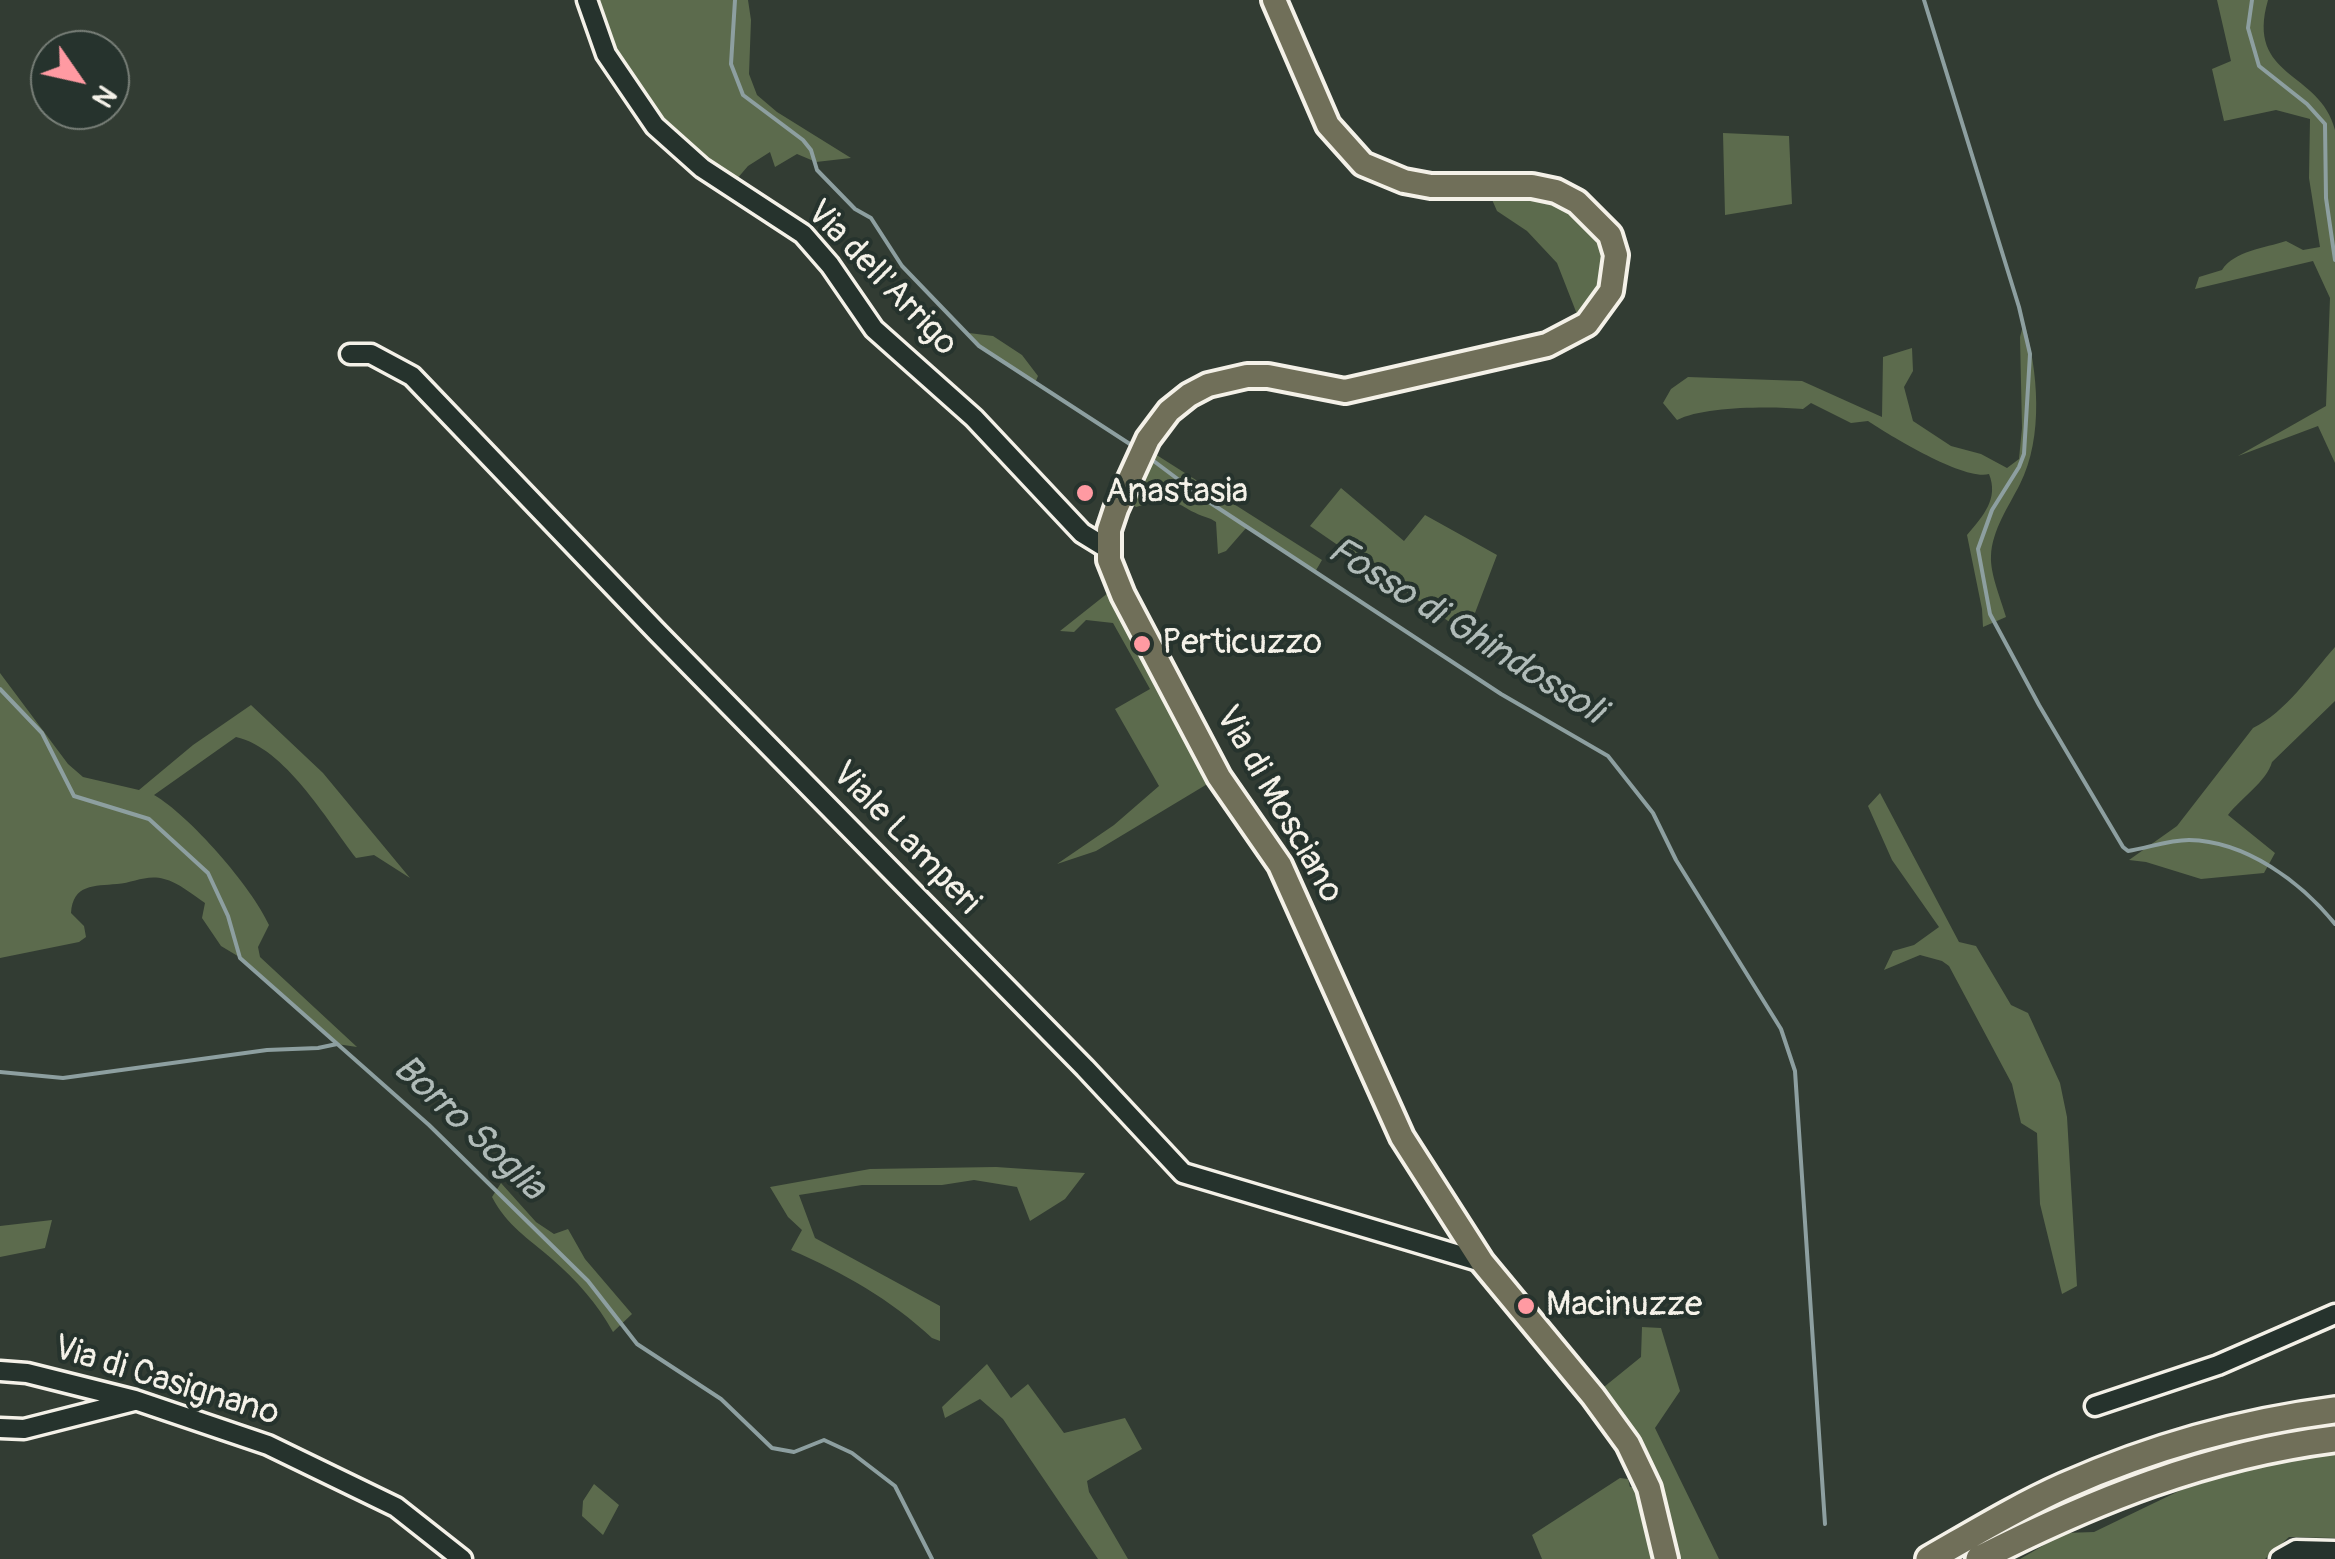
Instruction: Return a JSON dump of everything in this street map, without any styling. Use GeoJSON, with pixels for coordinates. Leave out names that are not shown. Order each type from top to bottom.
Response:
{"type":"FeatureCollection","features":[{"type":"Feature","properties":{"kind":"highway"},"geometry":{"type":"LineString","coordinates":[[1929,1559],[2062,1487],[2137,1457],[2253,1424],[2335,1410]]}},
{"type":"Feature","properties":{"kind":"highway"},"geometry":{"type":"LineString","coordinates":[[1979,1559],[2142,1484],[2202,1465],[2335,1439]]}},
{"type":"Feature","properties":{"kind":"main road"},"geometry":{"type":"LineString","coordinates":[[1108,549],[1116,509],[1140,455],[1168,412],[1188,395],[1228,378],[1268,376],[1345,390],[1375,386],[1547,344],[1587,324],[1611,290],[1616,255],[1610,235],[1586,210],[1556,191],[1532,186],[1432,186],[1363,164],[1328,125],[1274,0]]}},
{"type":"Feature","properties":{"kind":"main road","name":"Via di Mosciano"},"geometry":{"type":"LineString","coordinates":[[1108,549],[1114,578],[1219,777],[1280,865],[1402,1137],[1482,1262],[1628,1444],[1650,1488],[1666,1559]]}},
{"type":"Feature","properties":{"kind":"street","name":"Via dell'Arrigo"},"geometry":{"type":"LineString","coordinates":[[587,0],[606,54],[654,126],[702,168],[803,234],[830,265],[874,329],[974,418],[1082,533],[1108,549]]}},
{"type":"Feature","properties":{"kind":"street","name":"Viale Lamperi"},"geometry":{"type":"LineString","coordinates":[[350,354],[371,354],[412,376],[1183,1173],[1482,1262]]}},
{"type":"Feature","properties":{"kind":"street"},"geometry":{"type":"LineString","coordinates":[[2096,1406],[2218,1365],[2335,1314]]}},
{"type":"Feature","properties":{"kind":"street","name":"Via di Casignano"},"geometry":{"type":"LineString","coordinates":[[0,1371],[27,1373],[135,1400],[268,1445],[396,1507],[462,1559]]}},
{"type":"Feature","properties":{"kind":"street"},"geometry":{"type":"LineString","coordinates":[[0,1428],[24,1429],[135,1400]]}},
{"type":"Feature","properties":{"kind":"street"},"geometry":{"type":"LineString","coordinates":[[2280,1559],[2296,1550],[2335,1551]]}},
{"type":"Feature","properties":{"kind":"green space"},"geometry":{"type":"Polygon","coordinates":[[[587,0],[748,0],[749,74],[757,95],[851,158],[816,162],[797,154],[775,167],[770,152],[748,166],[730,187],[655,126],[587,0]]]}},
{"type":"Feature","properties":{"kind":"green space"},"geometry":{"type":"Polygon","coordinates":[[[2217,0],[2268,0],[2264,26],[2267,45],[2275,60],[2327,110],[2335,130],[2335,463],[2318,426],[2238,456],[2326,406],[2330,298],[2313,261],[2195,289],[2199,277],[2222,270],[2234,258],[2251,251],[2286,241],[2303,250],[2320,247],[2309,178],[2310,119],[2276,110],[2224,121],[2212,69],[2231,61],[2217,0]]]}},
{"type":"Feature","properties":{"kind":"green space"},"geometry":{"type":"Polygon","coordinates":[[[1723,133],[1789,136],[1792,204],[1725,215],[1723,133]]]}},
{"type":"Feature","properties":{"kind":"green space"},"geometry":{"type":"Polygon","coordinates":[[[1486,186],[1556,191],[1616,255],[1582,327],[1557,263],[1527,231],[1497,211],[1486,186]]]}},
{"type":"Feature","properties":{"kind":"green space"},"geometry":{"type":"Polygon","coordinates":[[[2024,322],[2033,361],[2036,425],[2028,466],[1992,546],[1992,571],[2006,617],[1983,627],[1967,535],[1991,499],[1989,474],[1946,465],[1868,421],[1851,423],[1811,403],[1803,409],[1720,410],[1677,420],[1663,403],[1671,389],[1688,377],[1802,381],[1882,417],[1883,357],[1912,348],[1913,371],[1904,387],[1913,421],[1951,446],[1981,454],[2007,468],[2019,459],[2020,337],[2024,322]]]}},
{"type":"Feature","properties":{"kind":"green space"},"geometry":{"type":"Polygon","coordinates":[[[969,333],[993,336],[1022,355],[1038,376],[1035,383],[979,346],[969,333]]]}},
{"type":"Feature","properties":{"kind":"green space"},"geometry":{"type":"Polygon","coordinates":[[[1144,447],[1322,560],[1315,572],[1247,527],[1226,551],[1218,554],[1216,522],[1211,519],[1171,502],[1136,507],[1121,496],[1144,447]]]}},
{"type":"Feature","properties":{"kind":"green space"},"geometry":{"type":"Polygon","coordinates":[[[1341,488],[1404,541],[1425,515],[1497,555],[1467,634],[1310,526],[1341,488]]]}},
{"type":"Feature","properties":{"kind":"green space"},"geometry":{"type":"Polygon","coordinates":[[[1118,585],[1219,777],[1096,851],[1057,864],[1114,825],[1159,786],[1115,709],[1150,689],[1113,623],[1086,620],[1074,632],[1060,631],[1118,585]]]}},
{"type":"Feature","properties":{"kind":"green space"},"geometry":{"type":"Polygon","coordinates":[[[2335,647],[2335,701],[2272,762],[2259,783],[2228,815],[2275,853],[2264,873],[2201,879],[2129,860],[2177,826],[2253,728],[2287,702],[2335,647]]]}},
{"type":"Feature","properties":{"kind":"green space"},"geometry":{"type":"Polygon","coordinates":[[[0,673],[68,764],[83,777],[139,790],[193,745],[251,705],[323,773],[410,878],[374,855],[356,858],[288,770],[254,744],[236,737],[154,795],[201,835],[261,909],[269,925],[258,947],[260,957],[357,1047],[337,1044],[241,958],[221,946],[202,918],[205,903],[164,879],[146,878],[86,888],[76,897],[71,913],[84,926],[86,937],[79,942],[0,958],[0,673]]]}},
{"type":"Feature","properties":{"kind":"green space"},"geometry":{"type":"Polygon","coordinates":[[[1880,793],[1959,942],[1976,946],[2011,1005],[2028,1013],[2060,1083],[2067,1117],[2077,1286],[2062,1294],[2040,1204],[2037,1133],[2021,1123],[2012,1084],[1949,966],[1920,955],[1884,970],[1893,951],[1914,945],[1939,927],[1892,860],[1868,806],[1880,793]]]}},
{"type":"Feature","properties":{"kind":"green space"},"geometry":{"type":"Polygon","coordinates":[[[996,1167],[1085,1173],[1065,1199],[1030,1221],[1017,1187],[974,1180],[942,1185],[862,1185],[799,1195],[815,1238],[940,1306],[940,1341],[866,1288],[791,1250],[802,1230],[788,1217],[770,1187],[870,1169],[996,1167]]]}},
{"type":"Feature","properties":{"kind":"green space"},"geometry":{"type":"Polygon","coordinates":[[[501,1183],[536,1222],[554,1234],[568,1229],[585,1259],[632,1314],[613,1332],[578,1284],[505,1216],[492,1197],[501,1183]]]}},
{"type":"Feature","properties":{"kind":"green space"},"geometry":{"type":"Polygon","coordinates":[[[52,1220],[45,1248],[0,1257],[0,1226],[52,1220]]]}},
{"type":"Feature","properties":{"kind":"green space"},"geometry":{"type":"Polygon","coordinates":[[[1642,1327],[1661,1328],[1680,1391],[1655,1428],[1719,1559],[1676,1559],[1667,1511],[1651,1469],[1599,1391],[1641,1357],[1642,1327]]]}},
{"type":"Feature","properties":{"kind":"green space"},"geometry":{"type":"Polygon","coordinates":[[[987,1364],[1011,1398],[1028,1384],[1064,1433],[1125,1418],[1142,1449],[1087,1481],[1089,1492],[1128,1559],[1098,1559],[1003,1419],[980,1399],[945,1418],[942,1407],[987,1364]]]}},
{"type":"Feature","properties":{"kind":"green space"},"geometry":{"type":"Polygon","coordinates":[[[2335,1453],[2335,1538],[2289,1537],[2265,1559],[2020,1559],[2065,1533],[2094,1532],[2179,1491],[2262,1464],[2335,1453]]]}},
{"type":"Feature","properties":{"kind":"green space"},"geometry":{"type":"Polygon","coordinates":[[[1620,1478],[1628,1479],[1630,1487],[1634,1487],[1653,1559],[1542,1559],[1532,1535],[1620,1478]]]}},
{"type":"Feature","properties":{"kind":"green space"},"geometry":{"type":"Polygon","coordinates":[[[594,1484],[619,1505],[603,1535],[582,1516],[583,1501],[594,1484]]]}},
{"type":"Feature","properties":{"kind":"waterway","name":"Fosso di Ghindossoli"},"geometry":{"type":"LineString","coordinates":[[735,0],[731,64],[743,95],[803,140],[811,150],[817,170],[855,209],[871,218],[902,266],[979,346],[1136,448]]}},
{"type":"Feature","properties":{"kind":"waterway"},"geometry":{"type":"LineString","coordinates":[[1924,0],[2030,354],[2024,454],[1992,510],[1978,549],[1990,614],[2123,847],[2128,851],[2189,840],[2231,848],[2289,879],[2335,924]]}},
{"type":"Feature","properties":{"kind":"waterway"},"geometry":{"type":"LineString","coordinates":[[2252,0],[2248,28],[2259,66],[2307,104],[2325,124],[2326,198],[2335,260]]}},
{"type":"Feature","properties":{"kind":"waterway","name":"Fosso di Ghindossoli"},"geometry":{"type":"LineString","coordinates":[[1147,456],[1203,498],[1501,694],[1608,756],[1653,813],[1676,860],[1781,1029],[1795,1071],[1825,1524]]}},
{"type":"Feature","properties":{"kind":"waterway","name":"Borro Soglia"},"geometry":{"type":"LineString","coordinates":[[0,689],[42,733],[74,796],[149,819],[208,873],[228,916],[240,958],[429,1125],[588,1281],[637,1344],[721,1399],[772,1448],[794,1452],[824,1440],[852,1453],[895,1486],[932,1559]]}},
{"type":"Feature","properties":{"kind":"waterway"},"geometry":{"type":"LineString","coordinates":[[0,1072],[63,1078],[337,1044]]}},
{"type":"Feature","properties":{"kind":"place","name":"Anastasia"},"geometry":{"type":"Point","coordinates":[1085,493]}},
{"type":"Feature","properties":{"kind":"place","name":"Perticuzzo"},"geometry":{"type":"Point","coordinates":[1142,644]}},
{"type":"Feature","properties":{"kind":"place","name":"Macinuzze"},"geometry":{"type":"Point","coordinates":[1526,1306]}}]}
